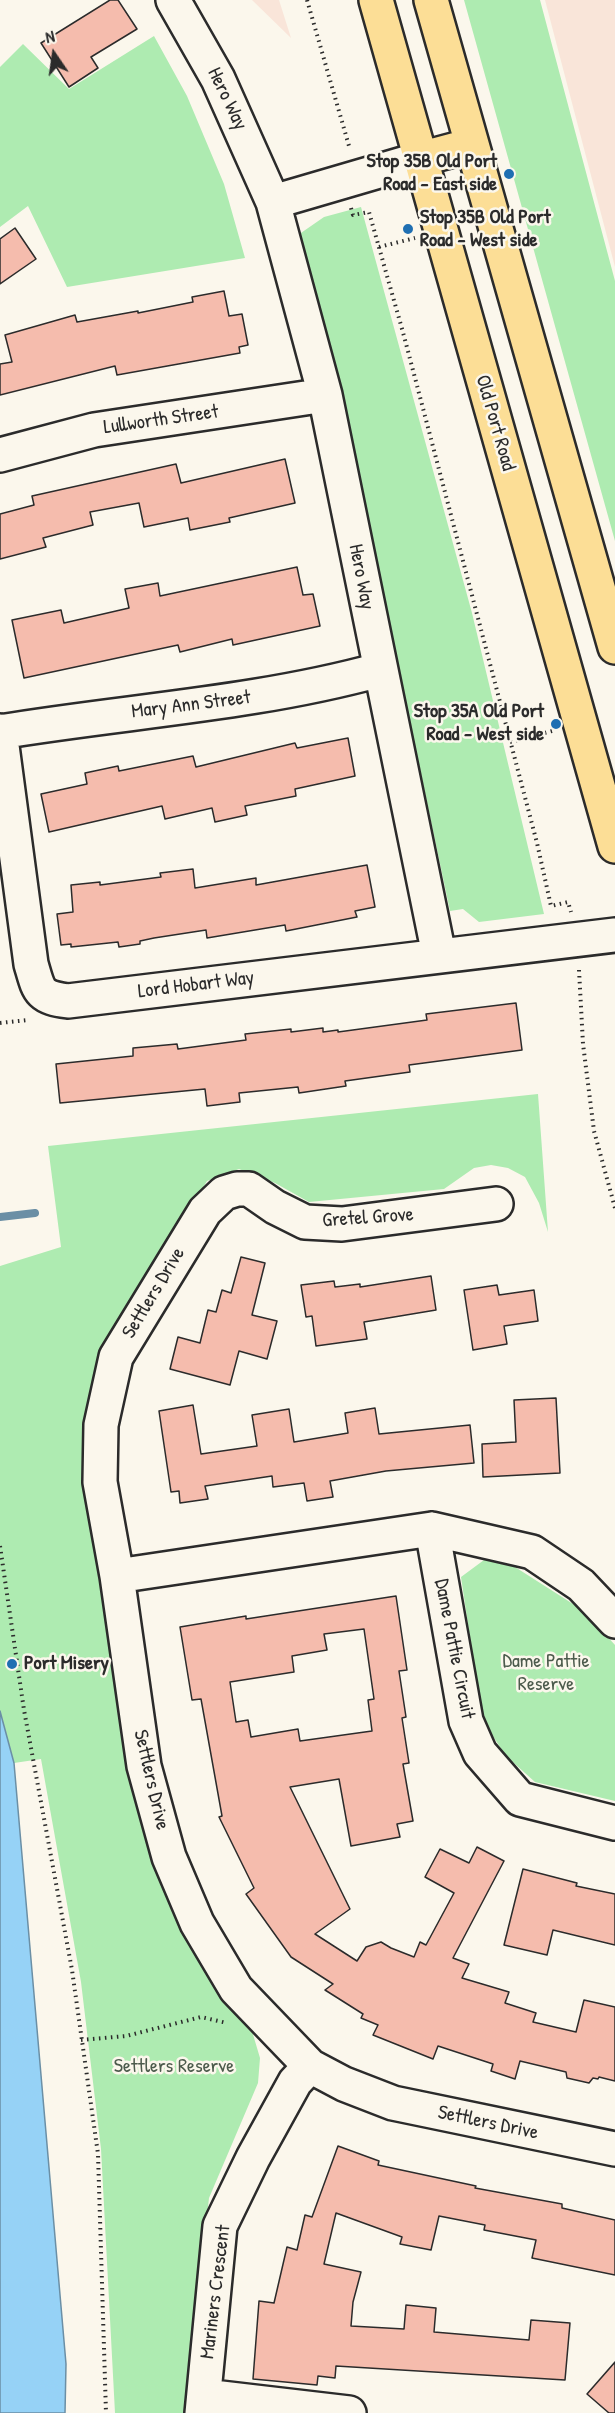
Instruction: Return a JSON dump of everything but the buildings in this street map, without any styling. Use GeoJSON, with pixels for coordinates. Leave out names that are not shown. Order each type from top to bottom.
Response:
{"type":"FeatureCollection","features":[{"type":"Feature","properties":{"kind":"main road","name":"Old Port Road"},"geometry":{"type":"LineString","coordinates":[[376,0],[615,846]]}},
{"type":"Feature","properties":{"kind":"main road"},"geometry":{"type":"LineString","coordinates":[[431,0],[615,647]]}},
{"type":"Feature","properties":{"kind":"main road"},"geometry":{"type":"LineString","coordinates":[[420,159],[472,145]]}},
{"type":"Feature","properties":{"kind":"street","name":"Hero Way"},"geometry":{"type":"LineString","coordinates":[[173,0],[218,79],[273,202],[325,395],[379,670],[439,955]]}},
{"type":"Feature","properties":{"kind":"street"},"geometry":{"type":"LineString","coordinates":[[273,202],[420,159]]}},
{"type":"Feature","properties":{"kind":"street","name":"Lullworth Street"},"geometry":{"type":"LineString","coordinates":[[0,455],[94,430],[325,395]]}},
{"type":"Feature","properties":{"kind":"street","name":"Mary Ann Street"},"geometry":{"type":"LineString","coordinates":[[0,732],[82,718],[256,698],[379,670]]}},
{"type":"Feature","properties":{"kind":"street","name":"Lord Hobart Way"},"geometry":{"type":"LineString","coordinates":[[0,732],[31,964],[38,988],[49,998],[68,1001],[615,935]]}},
{"type":"Feature","properties":{"kind":"street","name":"Settlers Drive"},"geometry":{"type":"LineString","coordinates":[[249,1189],[237,1189],[224,1193],[205,1211],[116,1357],[101,1425],[100,1482],[117,1576],[144,1766],[169,1857],[197,1923],[236,1989],[310,2066],[344,2084],[393,2103],[615,2149]]}},
{"type":"Feature","properties":{"kind":"street","name":"Gretel Grove"},"geometry":{"type":"LineString","coordinates":[[249,1189],[275,1207],[305,1222],[342,1224],[496,1204]]}},
{"type":"Feature","properties":{"kind":"street"},"geometry":{"type":"LineString","coordinates":[[117,1576],[432,1528],[532,1552],[581,1585],[615,1621]]}},
{"type":"Feature","properties":{"kind":"street","name":"Dame Pattie Circuit"},"geometry":{"type":"LineString","coordinates":[[432,1528],[466,1721],[480,1753],[520,1799],[615,1823]]}},
{"type":"Feature","properties":{"kind":"street","name":"Mariners Crescent"},"geometry":{"type":"LineString","coordinates":[[310,2066],[295,2082],[253,2158],[220,2226],[203,2405],[349,2413]]}},
{"type":"Feature","properties":{"kind":"path"},"geometry":{"type":"LineString","coordinates":[[307,0],[349,146],[342,149]]}},
{"type":"Feature","properties":{"kind":"path"},"geometry":{"type":"LineString","coordinates":[[348,198],[353,215],[369,212],[404,336],[551,906],[568,902],[571,914]]}},
{"type":"Feature","properties":{"kind":"path"},"geometry":{"type":"LineString","coordinates":[[379,247],[418,237]]}},
{"type":"Feature","properties":{"kind":"path"},"geometry":{"type":"LineString","coordinates":[[510,742],[555,730]]}},
{"type":"Feature","properties":{"kind":"path"},"geometry":{"type":"LineString","coordinates":[[578,964],[583,1044],[594,1131],[615,1208]]}},
{"type":"Feature","properties":{"kind":"path"},"geometry":{"type":"LineString","coordinates":[[0,1023],[38,1019]]}},
{"type":"Feature","properties":{"kind":"path"},"geometry":{"type":"LineString","coordinates":[[0,1546],[24,1710],[72,1970],[98,2154],[106,2413]]}},
{"type":"Feature","properties":{"kind":"path"},"geometry":{"type":"LineString","coordinates":[[81,2040],[126,2036],[201,2017],[230,2024]]}},
{"type":"Feature","properties":{"kind":"shaded area"},"geometry":{"type":"Polygon","coordinates":[[[252,0],[279,0],[291,38],[252,0]]]}},
{"type":"Feature","properties":{"kind":"shaded area"},"geometry":{"type":"Polygon","coordinates":[[[545,0],[615,0],[615,267],[545,0]]]}},
{"type":"Feature","properties":{"kind":"green space"},"geometry":{"type":"Polygon","coordinates":[[[464,0],[540,0],[615,281],[615,541],[464,0]]]}},
{"type":"Feature","properties":{"kind":"green space"},"geometry":{"type":"Polygon","coordinates":[[[154,36],[187,96],[224,184],[245,258],[67,287],[28,206],[0,227],[0,67],[23,44],[69,89],[154,36]]]}},
{"type":"Feature","properties":{"kind":"green space"},"geometry":{"type":"Polygon","coordinates":[[[361,207],[472,613],[544,914],[479,922],[463,909],[450,911],[336,372],[298,235],[324,217],[361,207]]]}},
{"type":"Feature","properties":{"kind":"green space","name":"Settlers Reserve"},"geometry":{"type":"Polygon","coordinates":[[[538,1094],[548,1232],[539,1203],[525,1177],[508,1168],[491,1165],[474,1168],[444,1189],[309,1202],[275,1183],[239,1169],[207,1181],[113,1338],[95,1384],[172,1903],[213,1983],[252,2031],[260,2058],[258,2083],[209,2198],[185,2413],[115,2413],[101,2149],[81,1982],[41,1759],[14,1763],[0,1711],[0,1266],[61,1247],[48,1146],[538,1094]]]}},
{"type":"Feature","properties":{"kind":"green space","name":"Dame Pattie Reserve"},"geometry":{"type":"Polygon","coordinates":[[[484,1560],[515,1567],[584,1611],[615,1645],[615,1801],[535,1782],[505,1755],[482,1719],[461,1577],[484,1560]]]}},
{"type":"Feature","properties":{"kind":"water"},"geometry":{"type":"Polygon","coordinates":[[[0,1711],[14,1763],[66,2364],[65,2413],[0,2413],[0,1711]]]}},
{"type":"Feature","properties":{"kind":"waterway"},"geometry":{"type":"LineString","coordinates":[[0,1217],[35,1213]]}},
{"type":"Feature","properties":{"kind":"place","name":"Stop 35B Old Port Road - East side"},"geometry":{"type":"Point","coordinates":[509,174]}},
{"type":"Feature","properties":{"kind":"place","name":"Stop 35B Old Port Road - West side"},"geometry":{"type":"Point","coordinates":[408,229]}},
{"type":"Feature","properties":{"kind":"place","name":"Stop 35A Old Port Road - West side"},"geometry":{"type":"Point","coordinates":[556,724]}},
{"type":"Feature","properties":{"kind":"place","name":"Port Misery"},"geometry":{"type":"Point","coordinates":[12,1664]}}]}
